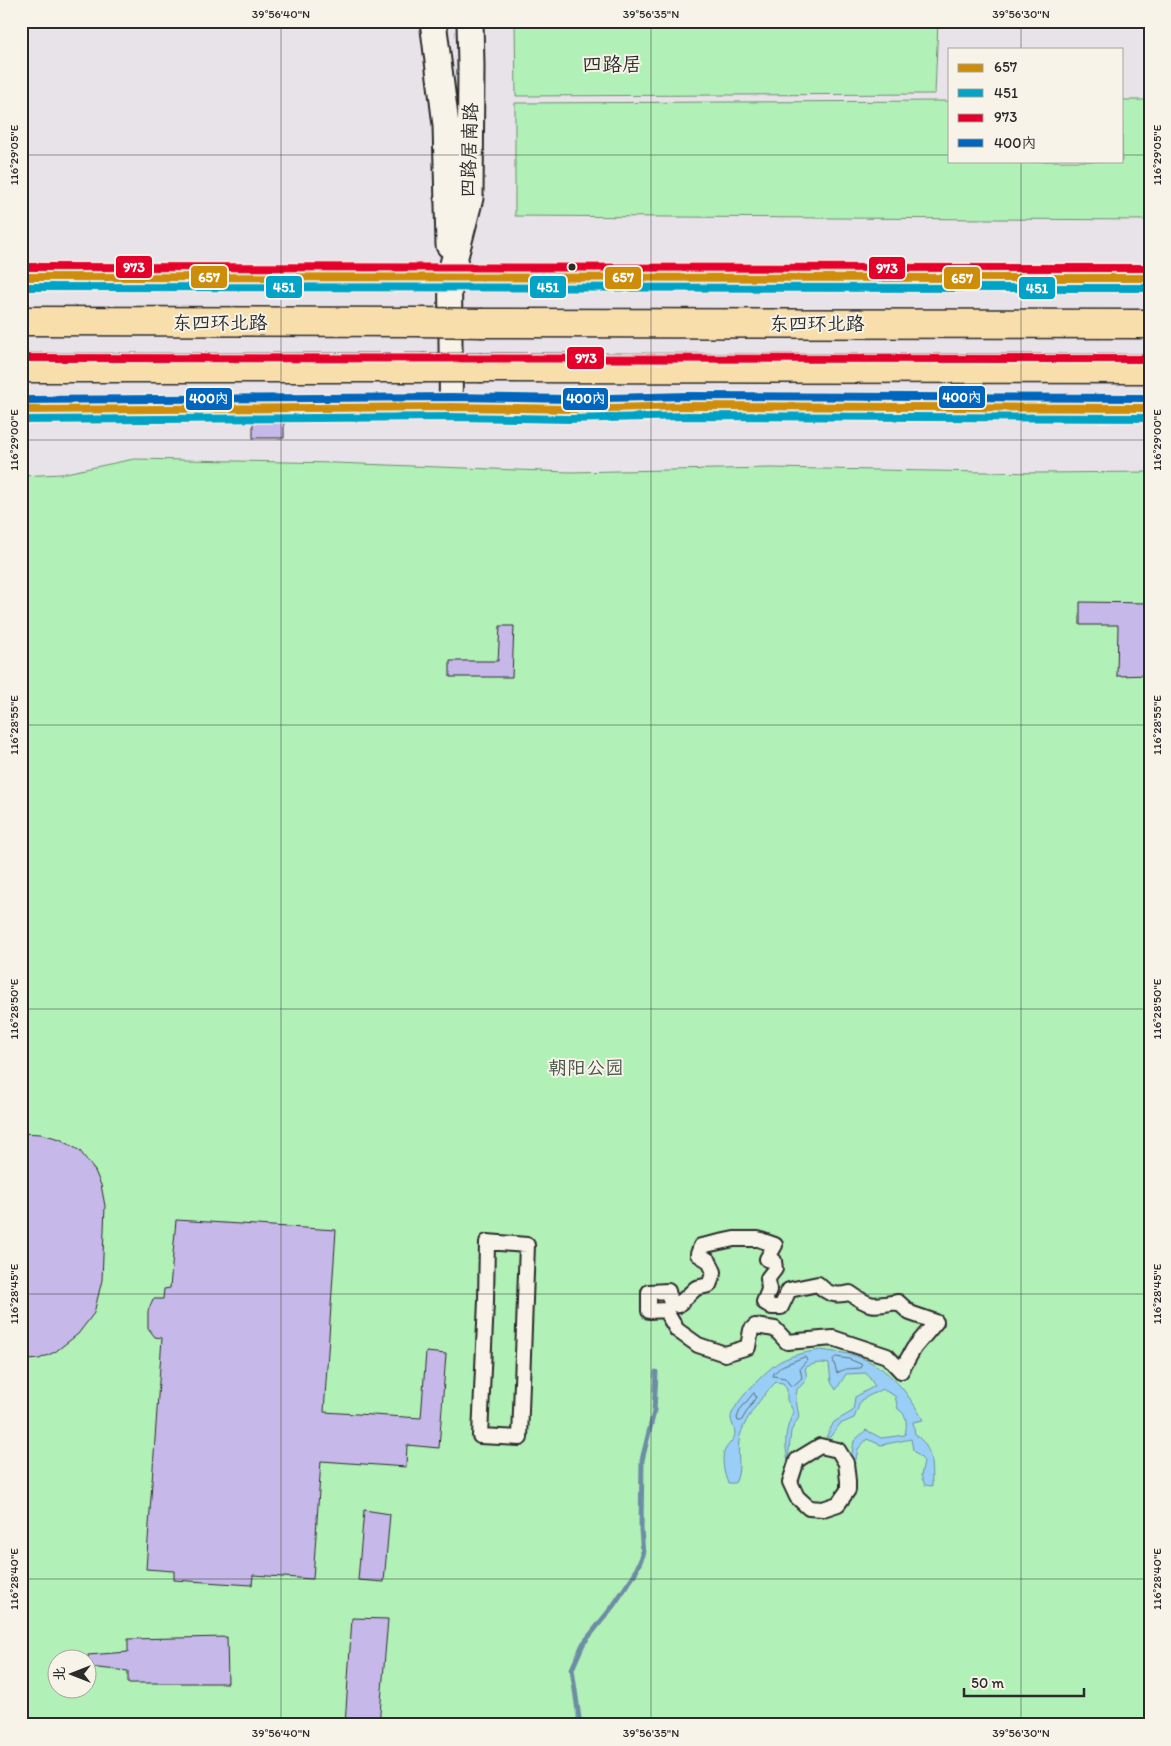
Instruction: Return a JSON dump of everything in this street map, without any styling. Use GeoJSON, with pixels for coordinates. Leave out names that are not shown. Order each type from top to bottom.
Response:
{"type":"FeatureCollection","features":[{"type":"Feature","properties":{"kind":"highway","name":"东四环北路"},"geometry":{"type":"LineString","coordinates":[[21,322],[1150,324]]}},
{"type":"Feature","properties":{"kind":"highway"},"geometry":{"type":"LineString","coordinates":[[21,368],[1150,369]]}},
{"type":"Feature","properties":{"kind":"main road"},"geometry":{"type":"LineString","coordinates":[[433,21],[446,125],[450,276]]}},
{"type":"Feature","properties":{"kind":"main road","name":"四路居南路"},"geometry":{"type":"LineString","coordinates":[[450,276],[470,198],[470,21]]}},
{"type":"Feature","properties":{"kind":"street"},"geometry":{"type":"LineString","coordinates":[[450,276],[451,407]]}},
{"type":"Feature","properties":{"kind":"street"},"geometry":{"type":"LineString","coordinates":[[21,278],[450,276],[573,278],[1150,278]]}},
{"type":"Feature","properties":{"kind":"street"},"geometry":{"type":"LineString","coordinates":[[21,410],[451,407],[568,409],[688,406],[1150,408]]}},
{"type":"Feature","properties":{"kind":"street"},"geometry":{"type":"LineString","coordinates":[[734,1239],[758,1239],[775,1245],[768,1259],[774,1261],[775,1269],[768,1278],[769,1290],[764,1302],[772,1307],[781,1306],[789,1290],[818,1284],[825,1292],[836,1296],[850,1293],[866,1305],[898,1302],[910,1313],[936,1322],[914,1348],[902,1371],[887,1356],[833,1338],[787,1342],[775,1330],[756,1326],[752,1330],[748,1346],[725,1354],[698,1345],[677,1330],[665,1310],[649,1311],[649,1292],[668,1291],[670,1300],[678,1305],[696,1288],[709,1285],[714,1272],[709,1261],[698,1254],[701,1246],[734,1239]]}},
{"type":"Feature","properties":{"kind":"street"},"geometry":{"type":"LineString","coordinates":[[488,1242],[527,1245],[520,1438],[480,1436],[488,1242]]}},
{"type":"Feature","properties":{"kind":"street"},"geometry":{"type":"LineString","coordinates":[[820,1446],[838,1450],[846,1463],[848,1490],[838,1504],[823,1509],[809,1508],[797,1497],[790,1482],[797,1460],[820,1446]]}},
{"type":"Feature","properties":{"kind":"green space"},"geometry":{"type":"Polygon","coordinates":[[[515,21],[938,21],[935,94],[516,96],[515,21]]]}},
{"type":"Feature","properties":{"kind":"green space"},"geometry":{"type":"Polygon","coordinates":[[[1124,100],[1150,100],[1150,220],[515,216],[515,103],[948,101],[948,162],[1124,162],[1124,100]]]}},
{"type":"Feature","properties":{"kind":"green space","name":"朝阳公园"},"geometry":{"type":"Polygon","coordinates":[[[134,459],[335,463],[569,472],[770,468],[1039,473],[1150,472],[1150,1725],[21,1725],[21,476],[61,474],[134,459]]]}},
{"type":"Feature","properties":{"kind":"water"},"geometry":{"type":"Polygon","coordinates":[[[822,1350],[849,1354],[873,1363],[884,1370],[902,1388],[923,1420],[913,1422],[915,1434],[926,1445],[930,1457],[932,1486],[925,1485],[921,1476],[924,1461],[913,1450],[911,1439],[881,1445],[867,1439],[858,1449],[855,1464],[851,1459],[854,1441],[866,1430],[881,1438],[905,1435],[906,1420],[904,1414],[898,1409],[895,1396],[882,1389],[861,1400],[854,1418],[840,1424],[830,1437],[826,1437],[834,1422],[853,1411],[855,1397],[875,1386],[866,1373],[846,1374],[836,1390],[831,1382],[829,1364],[823,1363],[805,1368],[806,1380],[797,1389],[796,1400],[799,1417],[791,1431],[788,1461],[786,1436],[794,1412],[787,1400],[787,1390],[783,1383],[776,1382],[759,1401],[744,1425],[739,1441],[737,1478],[735,1483],[728,1483],[724,1471],[723,1457],[725,1450],[735,1435],[731,1418],[737,1404],[760,1378],[781,1361],[801,1354],[822,1350]]]}},
{"type":"Feature","properties":{"kind":"building"},"geometry":{"type":"Polygon","coordinates":[[[284,421],[284,438],[253,438],[253,422],[284,421]]]}},
{"type":"Feature","properties":{"kind":"building"},"geometry":{"type":"Polygon","coordinates":[[[1080,602],[1150,603],[1150,675],[1117,676],[1118,625],[1080,625],[1080,602]]]}},
{"type":"Feature","properties":{"kind":"building"},"geometry":{"type":"Polygon","coordinates":[[[500,626],[514,626],[512,677],[450,677],[450,661],[498,661],[500,626]]]}},
{"type":"Feature","properties":{"kind":"building"},"geometry":{"type":"Polygon","coordinates":[[[21,1133],[41,1134],[60,1139],[80,1151],[95,1171],[101,1185],[105,1206],[102,1280],[94,1313],[78,1334],[55,1352],[39,1359],[28,1360],[21,1360],[21,1133]]]}},
{"type":"Feature","properties":{"kind":"building"},"geometry":{"type":"Polygon","coordinates":[[[176,1220],[336,1230],[324,1412],[421,1418],[426,1352],[446,1354],[439,1448],[407,1445],[406,1467],[321,1461],[313,1579],[253,1575],[252,1585],[174,1580],[174,1571],[146,1569],[162,1338],[155,1337],[148,1328],[148,1311],[153,1299],[163,1299],[164,1289],[170,1288],[176,1220]]]}},
{"type":"Feature","properties":{"kind":"building"},"geometry":{"type":"Polygon","coordinates":[[[364,1510],[390,1514],[384,1582],[358,1580],[364,1510]]]}},
{"type":"Feature","properties":{"kind":"building"},"geometry":{"type":"Polygon","coordinates":[[[352,1618],[388,1619],[379,1725],[345,1725],[352,1618]]]}},
{"type":"Feature","properties":{"kind":"building"},"geometry":{"type":"Polygon","coordinates":[[[227,1637],[228,1683],[128,1683],[128,1671],[98,1668],[98,1654],[128,1652],[128,1639],[227,1637]]]}},
{"type":"Feature","properties":{"kind":"waterway"},"geometry":{"type":"LineString","coordinates":[[580,1725],[572,1669],[583,1644],[613,1606],[634,1575],[643,1555],[641,1529],[642,1460],[654,1412],[656,1372]]}},
{"type":"Feature","properties":{"kind":"transit line","name":"973"},"geometry":{"type":"LineString","coordinates":[[21,267],[1150,268]]}},
{"type":"Feature","properties":{"kind":"transit line","name":"657"},"geometry":{"type":"LineString","coordinates":[[21,277],[1150,278]]}},
{"type":"Feature","properties":{"kind":"transit line","name":"451"},"geometry":{"type":"LineString","coordinates":[[21,287],[1150,288]]}},
{"type":"Feature","properties":{"kind":"transit line","name":"973"},"geometry":{"type":"LineString","coordinates":[[21,358],[1150,359]]}},
{"type":"Feature","properties":{"kind":"transit line","name":"400内"},"geometry":{"type":"LineString","coordinates":[[21,400],[451,397],[568,399],[688,396],[1150,398]]}},
{"type":"Feature","properties":{"kind":"transit line","name":"657"},"geometry":{"type":"LineString","coordinates":[[21,410],[451,407],[568,409],[688,406],[1150,408]]}},
{"type":"Feature","properties":{"kind":"transit line","name":"451"},"geometry":{"type":"LineString","coordinates":[[21,420],[451,417],[568,419],[688,416],[1150,418]]}},
{"type":"Feature","properties":{"kind":"district","name":"四路居"},"geometry":{"type":"Point","coordinates":[612,64]}}]}
